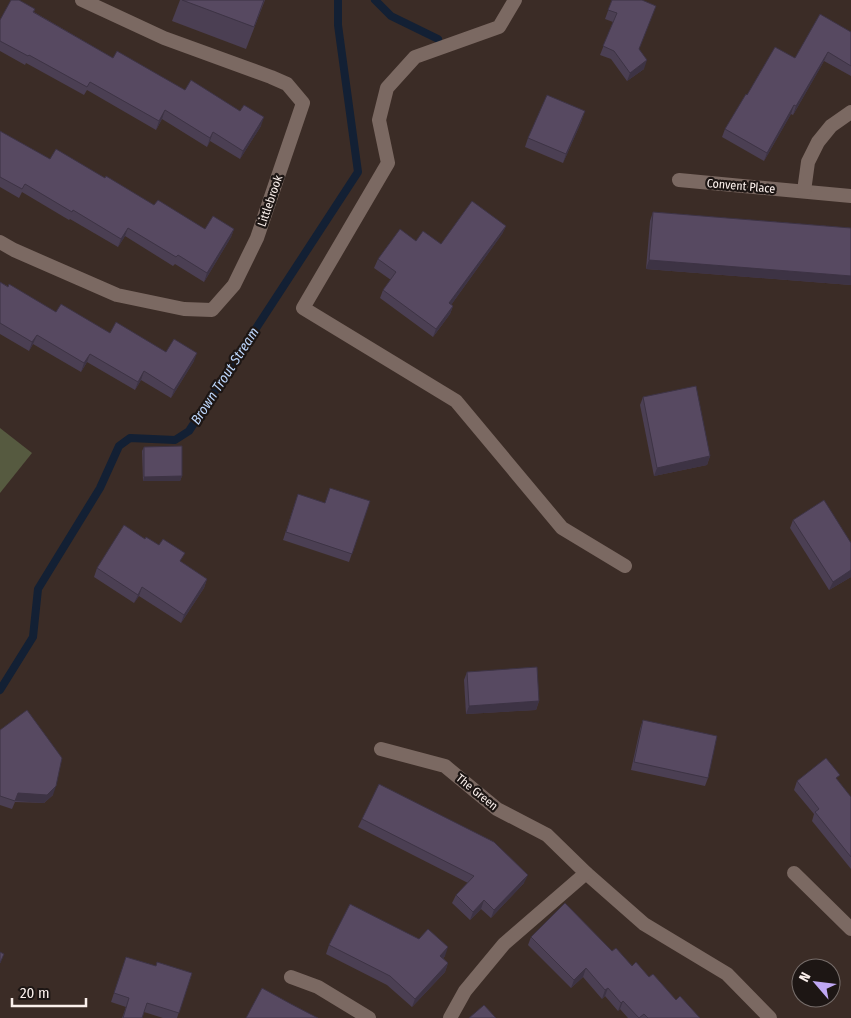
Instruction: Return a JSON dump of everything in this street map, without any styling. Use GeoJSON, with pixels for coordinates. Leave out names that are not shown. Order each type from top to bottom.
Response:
{"type":"FeatureCollection","features":[{"type":"Feature","properties":{"kind":"street","name":"Littlebrook"},"geometry":{"type":"LineString","coordinates":[[0,242],[14,250],[117,294],[184,309],[212,310],[234,285],[257,238],[291,139],[303,103],[287,84],[164,38],[82,0]]}},
{"type":"Feature","properties":{"kind":"street"},"geometry":{"type":"LineString","coordinates":[[515,0],[499,27],[415,57],[387,88],[379,120],[388,163],[303,308],[456,401],[562,528],[625,566]]}},
{"type":"Feature","properties":{"kind":"street"},"geometry":{"type":"LineString","coordinates":[[804,192],[808,162],[818,142],[830,126],[851,112]]}},
{"type":"Feature","properties":{"kind":"street","name":"Convent Place"},"geometry":{"type":"LineString","coordinates":[[679,180],[851,196]]}},
{"type":"Feature","properties":{"kind":"street","name":"The Green"},"geometry":{"type":"LineString","coordinates":[[381,749],[445,766],[497,810],[547,835],[586,873],[644,924],[727,974],[770,1018]]}},
{"type":"Feature","properties":{"kind":"street"},"geometry":{"type":"LineString","coordinates":[[450,1018],[465,990],[504,944],[586,873]]}},
{"type":"Feature","properties":{"kind":"street"},"geometry":{"type":"LineString","coordinates":[[794,873],[851,929]]}},
{"type":"Feature","properties":{"kind":"street"},"geometry":{"type":"LineString","coordinates":[[291,977],[318,987],[369,1018]]}},
{"type":"Feature","properties":{"kind":"green space"},"geometry":{"type":"Polygon","coordinates":[[[0,428],[32,453],[0,493],[0,428]]]}},
{"type":"Feature","properties":{"kind":"building"},"geometry":{"type":"Polygon","coordinates":[[[11,0],[19,0],[35,9],[33,12],[113,58],[117,51],[185,90],[191,80],[240,111],[244,105],[264,117],[243,151],[213,132],[210,138],[165,110],[159,121],[90,82],[87,87],[0,41],[0,20],[11,0]]]}},
{"type":"Feature","properties":{"kind":"building"},"geometry":{"type":"Polygon","coordinates":[[[182,0],[264,0],[254,27],[182,0]]]}},
{"type":"Feature","properties":{"kind":"building"},"geometry":{"type":"Polygon","coordinates":[[[612,0],[642,0],[656,6],[639,49],[647,60],[630,73],[614,51],[603,46],[617,13],[608,10],[612,0]]]}},
{"type":"Feature","properties":{"kind":"building"},"geometry":{"type":"Polygon","coordinates":[[[820,14],[851,32],[851,66],[828,52],[796,106],[794,105],[767,153],[725,129],[775,47],[795,58],[820,14]]]}},
{"type":"Feature","properties":{"kind":"building"},"geometry":{"type":"Polygon","coordinates":[[[547,95],[585,111],[566,154],[528,138],[547,95]]]}},
{"type":"Feature","properties":{"kind":"building"},"geometry":{"type":"Polygon","coordinates":[[[0,131],[50,159],[56,149],[154,205],[158,200],[205,229],[213,216],[234,229],[207,273],[128,228],[121,239],[25,184],[22,189],[0,177],[0,131]]]}},
{"type":"Feature","properties":{"kind":"building"},"geometry":{"type":"Polygon","coordinates":[[[472,201],[506,226],[449,303],[453,306],[436,329],[383,290],[396,272],[378,259],[400,229],[416,241],[423,231],[441,244],[472,201]]]}},
{"type":"Feature","properties":{"kind":"building"},"geometry":{"type":"Polygon","coordinates":[[[653,212],[851,228],[851,276],[649,260],[653,212]]]}},
{"type":"Feature","properties":{"kind":"building"},"geometry":{"type":"Polygon","coordinates":[[[0,282],[8,287],[9,284],[56,312],[61,304],[110,333],[116,322],[166,352],[174,339],[197,353],[174,390],[144,371],[138,382],[90,354],[84,363],[37,335],[32,342],[0,323],[0,282]]]}},
{"type":"Feature","properties":{"kind":"building"},"geometry":{"type":"Polygon","coordinates":[[[696,386],[710,456],[657,468],[643,397],[696,386]]]}},
{"type":"Feature","properties":{"kind":"building"},"geometry":{"type":"Polygon","coordinates":[[[182,446],[182,476],[144,477],[144,447],[182,446]]]}},
{"type":"Feature","properties":{"kind":"building"},"geometry":{"type":"Polygon","coordinates":[[[330,488],[370,501],[352,554],[286,532],[298,494],[325,503],[330,488]]]}},
{"type":"Feature","properties":{"kind":"building"},"geometry":{"type":"Polygon","coordinates":[[[824,500],[851,543],[851,570],[833,582],[793,520],[824,500]]]}},
{"type":"Feature","properties":{"kind":"building"},"geometry":{"type":"Polygon","coordinates":[[[124,525],[145,539],[146,537],[159,545],[163,539],[185,553],[180,561],[207,579],[184,615],[142,587],[138,595],[97,568],[124,525]]]}},
{"type":"Feature","properties":{"kind":"building"},"geometry":{"type":"Polygon","coordinates":[[[537,667],[539,701],[469,706],[467,672],[537,667]]]}},
{"type":"Feature","properties":{"kind":"building"},"geometry":{"type":"Polygon","coordinates":[[[27,710],[62,758],[56,786],[47,795],[18,793],[15,801],[0,796],[0,730],[27,710]]]}},
{"type":"Feature","properties":{"kind":"building"},"geometry":{"type":"Polygon","coordinates":[[[643,720],[717,736],[708,778],[634,762],[643,720]]]}},
{"type":"Feature","properties":{"kind":"building"},"geometry":{"type":"Polygon","coordinates":[[[826,758],[840,775],[836,778],[851,797],[851,857],[815,812],[819,809],[797,781],[826,758]]]}},
{"type":"Feature","properties":{"kind":"building"},"geometry":{"type":"Polygon","coordinates":[[[379,784],[494,842],[528,875],[494,910],[484,900],[473,912],[456,895],[474,876],[362,819],[379,784]]]}},
{"type":"Feature","properties":{"kind":"building"},"geometry":{"type":"Polygon","coordinates":[[[565,903],[612,951],[616,948],[632,966],[636,962],[649,977],[653,974],[676,1000],[680,996],[700,1018],[648,1018],[644,1014],[639,1018],[623,1001],[621,1003],[608,988],[605,990],[586,968],[574,980],[531,937],[565,903]]]}},
{"type":"Feature","properties":{"kind":"building"},"geometry":{"type":"Polygon","coordinates":[[[350,904],[419,939],[428,929],[448,947],[440,956],[448,963],[415,999],[390,976],[329,945],[350,904]]]}},
{"type":"Feature","properties":{"kind":"building"},"geometry":{"type":"Polygon","coordinates":[[[0,952],[4,954],[0,963],[0,952]]]}},
{"type":"Feature","properties":{"kind":"building"},"geometry":{"type":"Polygon","coordinates":[[[126,957],[156,966],[157,962],[192,973],[179,1013],[147,1003],[142,1018],[123,1018],[129,998],[114,993],[126,957]]]}},
{"type":"Feature","properties":{"kind":"building"},"geometry":{"type":"Polygon","coordinates":[[[262,988],[291,1004],[318,1018],[246,1018],[262,988]]]}},
{"type":"Feature","properties":{"kind":"building"},"geometry":{"type":"Polygon","coordinates":[[[484,1005],[496,1018],[469,1018],[484,1005]]]}},
{"type":"Feature","properties":{"kind":"waterway","name":"Brown Trout Stream"},"geometry":{"type":"LineString","coordinates":[[0,690],[33,637],[38,589],[100,488],[119,446],[130,438],[175,440],[189,431],[358,172],[338,25],[338,0]]}},
{"type":"Feature","properties":{"kind":"waterway"},"geometry":{"type":"LineString","coordinates":[[375,0],[391,16],[438,39]]}}]}
